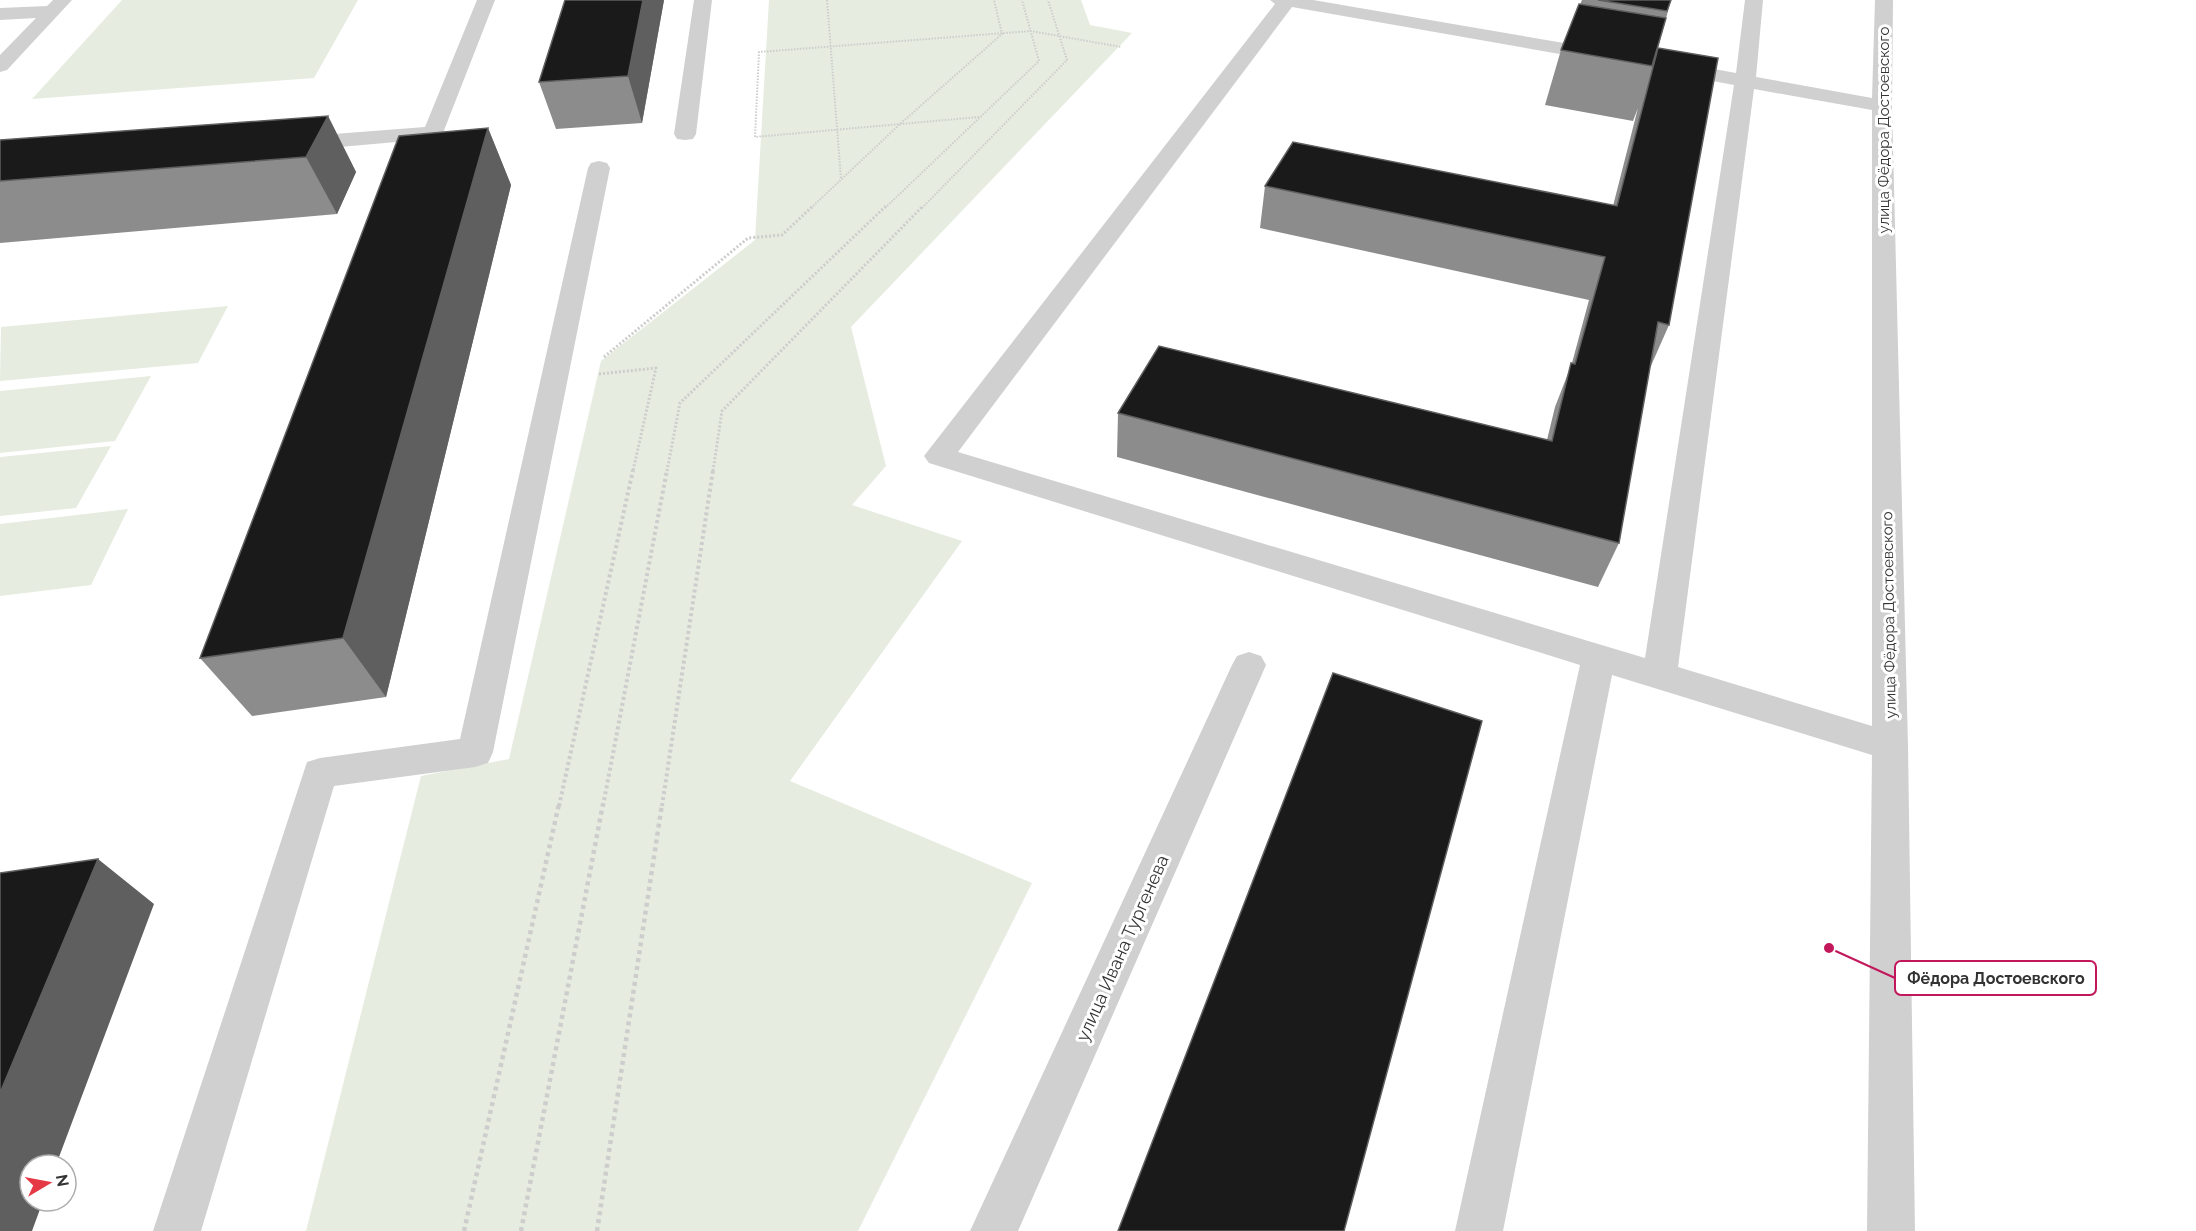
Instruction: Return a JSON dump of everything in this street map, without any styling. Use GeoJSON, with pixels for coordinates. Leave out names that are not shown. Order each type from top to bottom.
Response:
{"type":"FeatureCollection","features":[{"type":"Feature","properties":{"kind":"street"},"geometry":{"type":"LineString","coordinates":[[278,145],[433,133],[486,0]]}},
{"type":"Feature","properties":{"kind":"street"},"geometry":{"type":"LineString","coordinates":[[686,134],[703,0]]}},
{"type":"Feature","properties":{"kind":"street"},"geometry":{"type":"LineString","coordinates":[[1659,677],[1745,81],[1754,0]]}},
{"type":"Feature","properties":{"kind":"street","name":"улица Фёдора Достоевского"},"geometry":{"type":"LineString","coordinates":[[1884,0],[1882,105],[1890,746],[1891,1231]]}},
{"type":"Feature","properties":{"kind":"street"},"geometry":{"type":"LineString","coordinates":[[1620,58],[1283,1],[939,456],[1890,746]]}},
{"type":"Feature","properties":{"kind":"street"},"geometry":{"type":"LineString","coordinates":[[0,14],[58,5]]}},
{"type":"Feature","properties":{"kind":"street"},"geometry":{"type":"LineString","coordinates":[[0,66],[58,5]]}},
{"type":"Feature","properties":{"kind":"street"},"geometry":{"type":"LineString","coordinates":[[1654,64],[1882,105]]}},
{"type":"Feature","properties":{"kind":"street"},"geometry":{"type":"LineString","coordinates":[[177,1231],[320,773],[475,752],[599,168]]}},
{"type":"Feature","properties":{"kind":"street"},"geometry":{"type":"LineString","coordinates":[[1479,1231],[1598,658]]}},
{"type":"Feature","properties":{"kind":"street","name":"улица Ивана Тургенева"},"geometry":{"type":"LineString","coordinates":[[994,1231],[1250,665]]}},
{"type":"Feature","properties":{"kind":"path"},"geometry":{"type":"LineString","coordinates":[[827,0],[841,179]]}},
{"type":"Feature","properties":{"kind":"path"},"geometry":{"type":"LineString","coordinates":[[994,0],[1002,34]]}},
{"type":"Feature","properties":{"kind":"path"},"geometry":{"type":"LineString","coordinates":[[521,1231],[680,403],[1039,61],[1022,0]]}},
{"type":"Feature","properties":{"kind":"path"},"geometry":{"type":"LineString","coordinates":[[597,1231],[722,411],[1067,60],[1048,0]]}},
{"type":"Feature","properties":{"kind":"path"},"geometry":{"type":"LineString","coordinates":[[980,117],[755,137],[759,52],[1031,31],[1121,47]]}},
{"type":"Feature","properties":{"kind":"path"},"geometry":{"type":"LineString","coordinates":[[599,360],[748,238],[782,235],[900,124],[1002,34]]}},
{"type":"Feature","properties":{"kind":"path"},"geometry":{"type":"LineString","coordinates":[[464,1231],[656,368],[590,375]]}},
{"type":"Feature","properties":{"kind":"shaded area"},"geometry":{"type":"Polygon","coordinates":[[[122,0],[358,0],[314,78],[32,99],[122,0]]]}},
{"type":"Feature","properties":{"kind":"shaded area"},"geometry":{"type":"Polygon","coordinates":[[[769,0],[1081,0],[1090,25],[1132,33],[851,327],[886,466],[852,505],[962,541],[790,781],[1032,883],[858,1231],[306,1231],[421,776],[509,759],[601,361],[755,240],[769,0]]]}},
{"type":"Feature","properties":{"kind":"shaded area"},"geometry":{"type":"Polygon","coordinates":[[[228,306],[198,363],[0,381],[1,327],[228,306]]]}},
{"type":"Feature","properties":{"kind":"shaded area"},"geometry":{"type":"Polygon","coordinates":[[[151,376],[115,441],[0,453],[0,391],[151,376]]]}},
{"type":"Feature","properties":{"kind":"shaded area"},"geometry":{"type":"Polygon","coordinates":[[[111,446],[76,508],[0,516],[0,457],[111,446]]]}},
{"type":"Feature","properties":{"kind":"shaded area"},"geometry":{"type":"Polygon","coordinates":[[[128,509],[91,585],[0,596],[0,524],[128,509]]]}},
{"type":"Feature","properties":{"kind":"building"},"geometry":{"type":"Polygon","coordinates":[[[565,0],[643,0],[628,76],[539,82],[565,0]]]}},
{"type":"Feature","properties":{"kind":"building"},"geometry":{"type":"Polygon","coordinates":[[[1598,0],[1671,0],[1667,11],[1598,0]]]}},
{"type":"Feature","properties":{"kind":"building"},"geometry":{"type":"Polygon","coordinates":[[[1579,4],[1666,18],[1652,66],[1561,50],[1579,4]]]}},
{"type":"Feature","properties":{"kind":"building"},"geometry":{"type":"Polygon","coordinates":[[[1658,48],[1718,58],[1669,325],[1658,322],[1619,543],[1118,413],[1159,346],[1552,441],[1571,363],[1575,364],[1605,257],[1265,186],[1293,142],[1617,206],[1658,48]]]}},
{"type":"Feature","properties":{"kind":"building"},"geometry":{"type":"Polygon","coordinates":[[[328,116],[306,157],[0,181],[0,140],[328,116]]]}},
{"type":"Feature","properties":{"kind":"building"},"geometry":{"type":"Polygon","coordinates":[[[488,128],[343,638],[200,658],[399,136],[488,128]]]}},
{"type":"Feature","properties":{"kind":"building"},"geometry":{"type":"Polygon","coordinates":[[[1333,673],[1482,721],[1344,1231],[1118,1231],[1333,673]]]}},
{"type":"Feature","properties":{"kind":"building"},"geometry":{"type":"Polygon","coordinates":[[[98,859],[0,1093],[0,873],[98,859]]]}},
{"type":"Feature","properties":{"kind":"place","name":"Фёдора Достоевского"},"geometry":{"type":"Point","coordinates":[1829,948]}}]}
